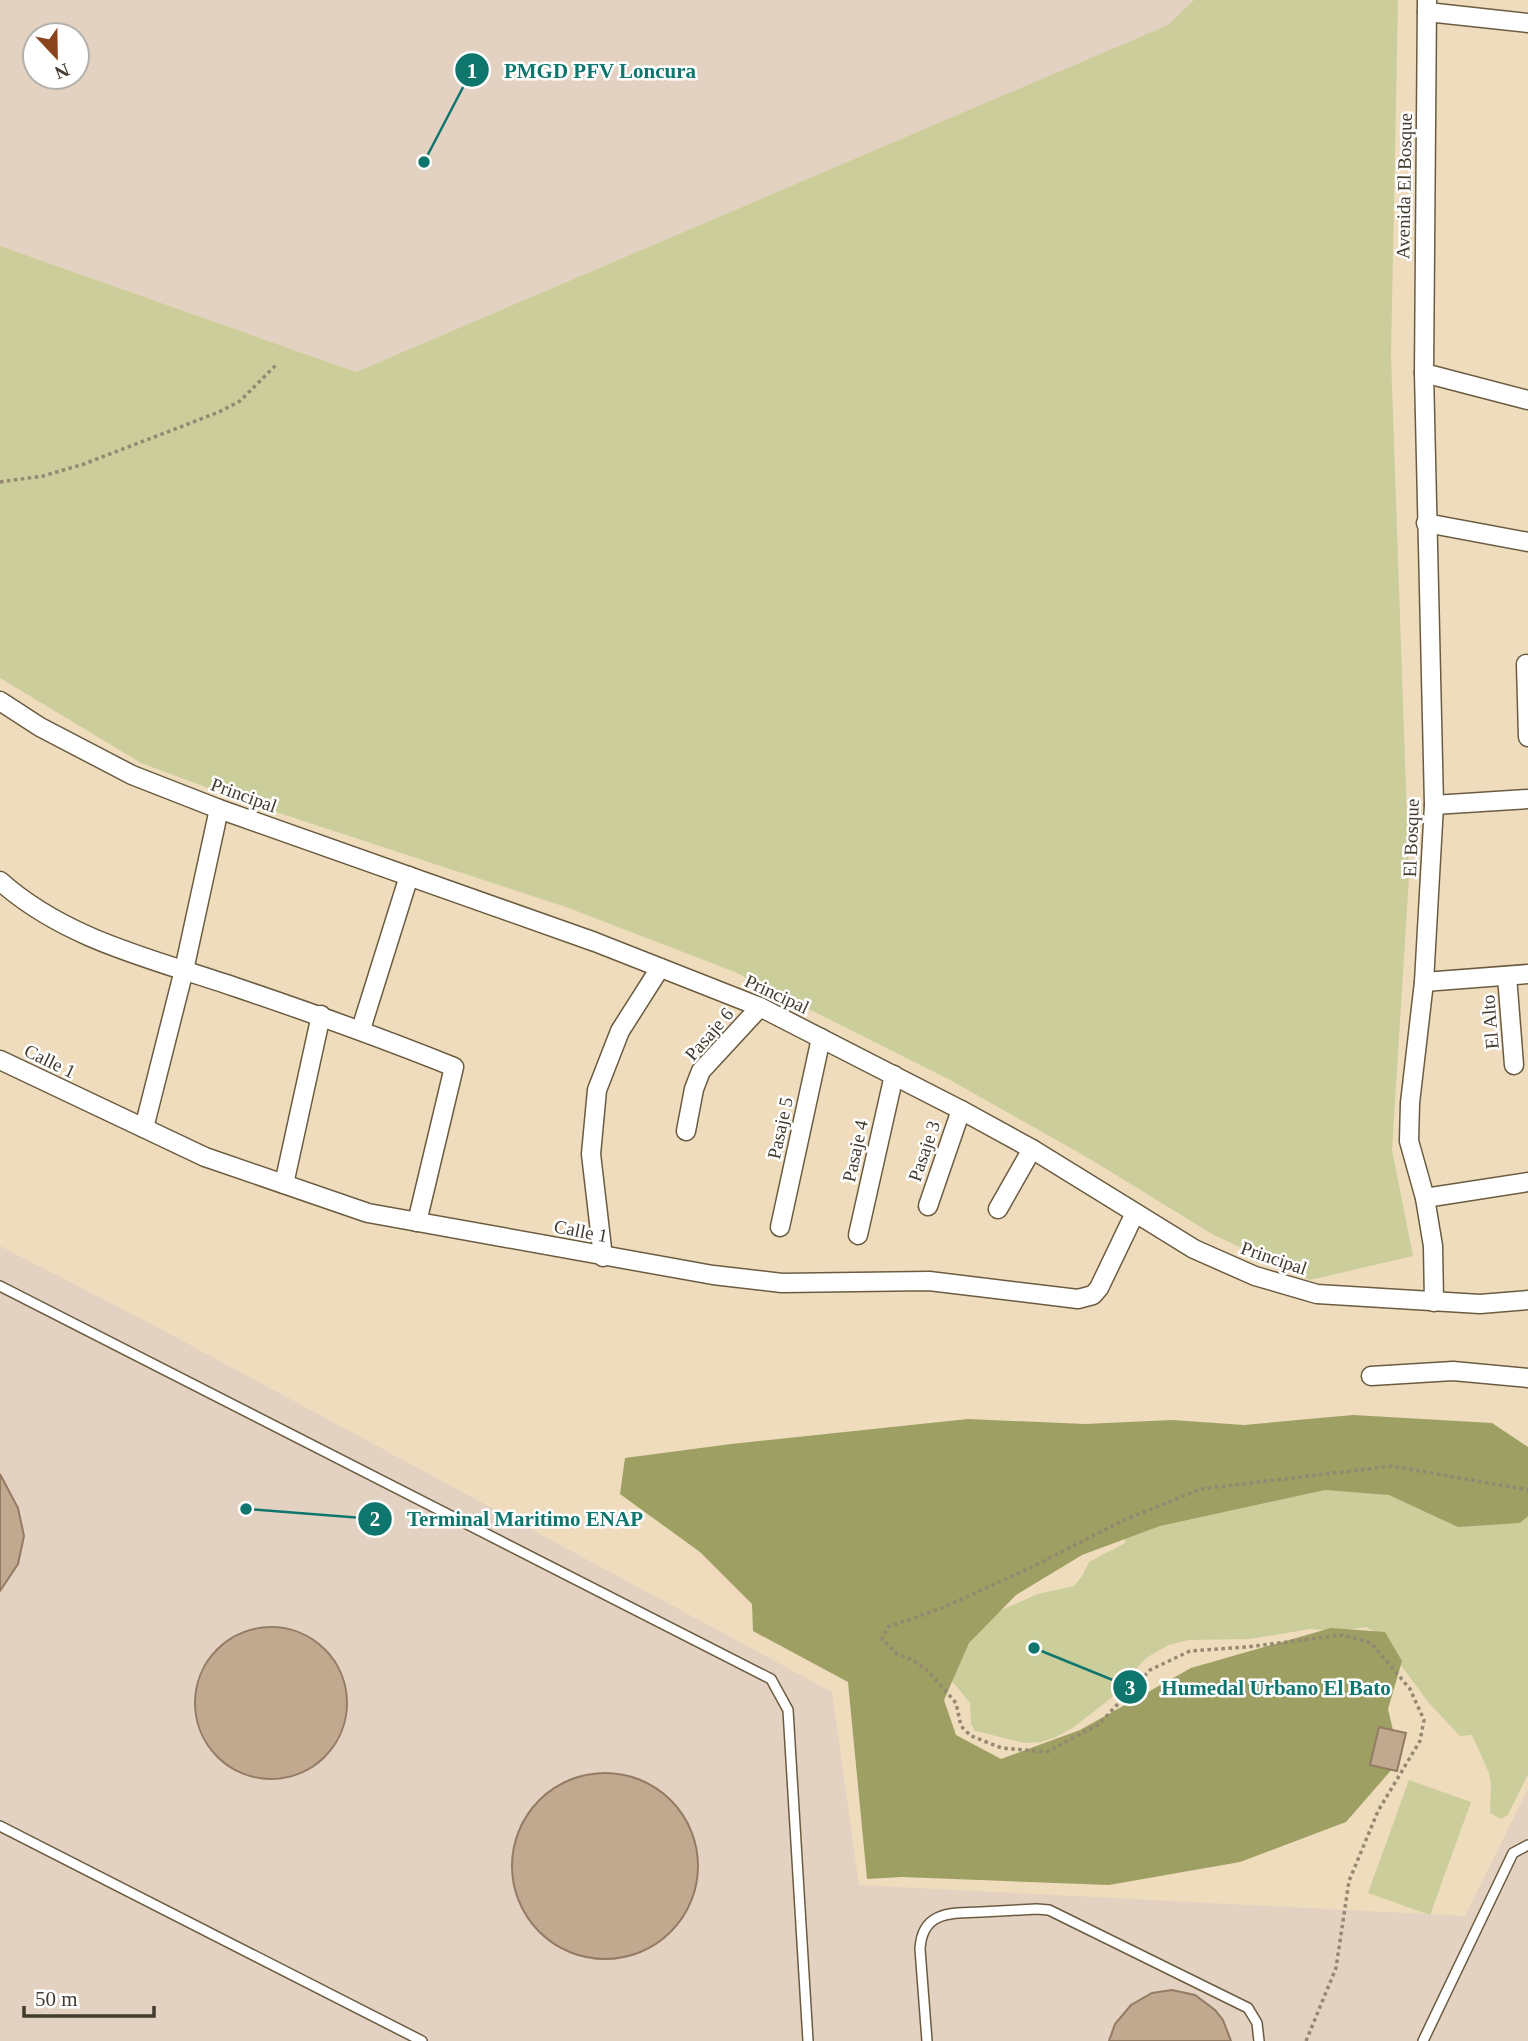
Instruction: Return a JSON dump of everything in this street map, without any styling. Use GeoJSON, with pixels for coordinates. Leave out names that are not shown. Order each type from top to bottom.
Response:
{"type":"FeatureCollection","features":[{"type":"Feature","properties":{"kind":"street"},"geometry":{"type":"LineString","coordinates":[[1427,6],[1528,23]]}},
{"type":"Feature","properties":{"kind":"street","name":"Avenida El Bosque"},"geometry":{"type":"LineString","coordinates":[[1424,373],[1427,6]]}},
{"type":"Feature","properties":{"kind":"street"},"geometry":{"type":"LineString","coordinates":[[1424,373],[1528,400]]}},
{"type":"Feature","properties":{"kind":"street","name":"El Bosque"},"geometry":{"type":"LineString","coordinates":[[1424,373],[1434,805],[1424,982],[1410,1103],[1409,1141],[1425,1198],[1433,1245],[1434,1301]]}},
{"type":"Feature","properties":{"kind":"street"},"geometry":{"type":"LineString","coordinates":[[1426,523],[1528,542]]}},
{"type":"Feature","properties":{"kind":"street"},"geometry":{"type":"LineString","coordinates":[[1526,664],[1528,737]]}},
{"type":"Feature","properties":{"kind":"street","name":"Principal"},"geometry":{"type":"LineString","coordinates":[[0,701],[40,727],[132,775],[219,809],[595,942],[760,1007],[961,1110],[1032,1149],[1194,1249],[1236,1268],[1317,1294],[1480,1304],[1528,1300]]}},
{"type":"Feature","properties":{"kind":"street"},"geometry":{"type":"LineString","coordinates":[[1434,805],[1528,799]]}},
{"type":"Feature","properties":{"kind":"street"},"geometry":{"type":"LineString","coordinates":[[144,1128],[184,970],[219,809]]}},
{"type":"Feature","properties":{"kind":"street"},"geometry":{"type":"LineString","coordinates":[[361,1029],[409,876]]}},
{"type":"Feature","properties":{"kind":"street"},"geometry":{"type":"LineString","coordinates":[[0,881],[28,904],[73,931],[99,942],[361,1029],[454,1067],[417,1222]]}},
{"type":"Feature","properties":{"kind":"street"},"geometry":{"type":"LineString","coordinates":[[603,1257],[591,1154],[597,1090],[620,1031],[660,968]]}},
{"type":"Feature","properties":{"kind":"street"},"geometry":{"type":"LineString","coordinates":[[1424,982],[1528,974]]}},
{"type":"Feature","properties":{"kind":"street","name":"El Alto"},"geometry":{"type":"LineString","coordinates":[[1507,976],[1514,1065]]}},
{"type":"Feature","properties":{"kind":"street","name":"Pasaje 6"},"geometry":{"type":"LineString","coordinates":[[686,1131],[694,1089],[701,1072],[760,1007]]}},
{"type":"Feature","properties":{"kind":"street"},"geometry":{"type":"LineString","coordinates":[[284,1184],[321,1016]]}},
{"type":"Feature","properties":{"kind":"street","name":"Pasaje 5"},"geometry":{"type":"LineString","coordinates":[[780,1227],[821,1038]]}},
{"type":"Feature","properties":{"kind":"street","name":"Calle 1"},"geometry":{"type":"LineString","coordinates":[[0,1060],[205,1157],[368,1213],[713,1275],[782,1283],[929,1281],[1078,1299],[1093,1295],[1099,1288],[1135,1213]]}},
{"type":"Feature","properties":{"kind":"street","name":"Pasaje 4"},"geometry":{"type":"LineString","coordinates":[[858,1236],[894,1075]]}},
{"type":"Feature","properties":{"kind":"street","name":"Pasaje 3"},"geometry":{"type":"LineString","coordinates":[[928,1206],[961,1110]]}},
{"type":"Feature","properties":{"kind":"street"},"geometry":{"type":"LineString","coordinates":[[998,1209],[1032,1149]]}},
{"type":"Feature","properties":{"kind":"street"},"geometry":{"type":"LineString","coordinates":[[1425,1198],[1528,1182]]}},
{"type":"Feature","properties":{"kind":"street"},"geometry":{"type":"LineString","coordinates":[[1371,1376],[1453,1371],[1528,1378]]}},
{"type":"Feature","properties":{"kind":"lane"},"geometry":{"type":"LineString","coordinates":[[0,1286],[771,1679],[788,1710],[808,2041]]}},
{"type":"Feature","properties":{"kind":"lane"},"geometry":{"type":"LineString","coordinates":[[0,1826],[422,2041]]}},
{"type":"Feature","properties":{"kind":"lane"},"geometry":{"type":"LineString","coordinates":[[1423,2041],[1513,1853],[1528,1845]]}},
{"type":"Feature","properties":{"kind":"lane"},"geometry":{"type":"LineString","coordinates":[[927,2041],[920,1949],[921,1936],[926,1926],[946,1913],[1037,1909],[1049,1910],[1248,2008],[1257,2023],[1259,2041]]}},
{"type":"Feature","properties":{"kind":"path"},"geometry":{"type":"LineString","coordinates":[[0,482],[43,476],[84,464],[219,412],[240,401],[276,365]]}},
{"type":"Feature","properties":{"kind":"path"},"geometry":{"type":"LineString","coordinates":[[1306,2041],[1336,1968],[1349,1881],[1378,1811],[1420,1741],[1424,1720],[1409,1689],[1371,1643],[1343,1635],[1190,1651],[1150,1670],[1099,1724],[1047,1752],[1002,1748],[971,1736],[961,1726],[956,1703],[929,1672],[913,1660],[897,1654],[882,1639],[888,1627],[943,1608],[1124,1520],[1201,1489],[1392,1466],[1528,1490]]}},
{"type":"Feature","properties":{"kind":"shaded area"},"geometry":{"type":"Polygon","coordinates":[[[0,0],[1194,0],[1168,25],[356,372],[0,246],[0,0]]]}},
{"type":"Feature","properties":{"kind":"shaded area"},"geometry":{"type":"Polygon","coordinates":[[[0,1246],[153,1325],[832,1692],[859,1885],[1465,1916],[1528,1789],[1528,2041],[0,2041],[0,1246]]]}},
{"type":"Feature","properties":{"kind":"green space"},"geometry":{"type":"Polygon","coordinates":[[[1194,0],[1398,0],[1391,356],[1409,877],[1392,1150],[1413,1256],[1310,1280],[1212,1234],[1090,1159],[950,1080],[735,972],[566,907],[246,802],[141,763],[0,678],[0,246],[356,372],[1168,25],[1194,0]]]}},
{"type":"Feature","properties":{"kind":"green space"},"geometry":{"type":"Polygon","coordinates":[[[1353,1415],[1492,1423],[1528,1447],[1528,1516],[1520,1523],[1458,1527],[1389,1495],[1325,1490],[1160,1526],[1082,1555],[1016,1595],[969,1643],[944,1700],[956,1735],[1001,1759],[1080,1730],[1191,1668],[1331,1628],[1385,1632],[1402,1661],[1388,1709],[1400,1760],[1346,1822],[1240,1862],[1109,1885],[902,1877],[867,1879],[848,1682],[753,1631],[752,1604],[700,1552],[620,1494],[625,1458],[731,1444],[968,1419],[1085,1424],[1172,1420],[1244,1425],[1353,1415]]]}},
{"type":"Feature","properties":{"kind":"green space"},"geometry":{"type":"Polygon","coordinates":[[[1292,1489],[1528,1496],[1528,1774],[1508,1815],[1501,1819],[1490,1813],[1489,1773],[1472,1735],[1460,1736],[1429,1703],[1377,1633],[1366,1627],[1339,1631],[1310,1629],[1250,1639],[1189,1640],[1169,1645],[1146,1658],[1111,1698],[1074,1727],[1056,1737],[1025,1743],[975,1731],[971,1724],[970,1703],[942,1669],[999,1611],[1038,1594],[1074,1586],[1089,1562],[1125,1543],[1125,1530],[1292,1489]]]}},
{"type":"Feature","properties":{"kind":"green space"},"geometry":{"type":"Polygon","coordinates":[[[1409,1780],[1471,1802],[1430,1915],[1368,1893],[1409,1780]]]}},
{"type":"Feature","properties":{"kind":"building"},"geometry":{"type":"Polygon","coordinates":[[[0,1474],[18,1508],[24,1536],[18,1564],[0,1591],[0,1474]]]}},
{"type":"Feature","properties":{"kind":"building"},"geometry":{"type":"Polygon","coordinates":[[[271,1627],[300,1633],[325,1649],[341,1674],[347,1703],[341,1732],[325,1757],[300,1773],[271,1779],[242,1773],[217,1757],[201,1732],[195,1703],[201,1674],[217,1649],[242,1633],[271,1627]]]}},
{"type":"Feature","properties":{"kind":"building"},"geometry":{"type":"Polygon","coordinates":[[[1379,1727],[1406,1733],[1397,1771],[1370,1765],[1379,1727]]]}},
{"type":"Feature","properties":{"kind":"building"},"geometry":{"type":"Polygon","coordinates":[[[605,1773],[640,1780],[670,1801],[691,1831],[698,1866],[691,1901],[670,1931],[640,1952],[605,1959],[570,1952],[540,1931],[519,1901],[512,1866],[519,1831],[540,1801],[570,1780],[605,1773]]]}},
{"type":"Feature","properties":{"kind":"building"},"geometry":{"type":"Polygon","coordinates":[[[1172,1990],[1195,1995],[1215,2010],[1223,2020],[1231,2041],[1109,2041],[1115,2024],[1131,2005],[1152,1993],[1172,1990]]]}},
{"type":"Feature","properties":{"kind":"place","name":"PMGD PFV Loncura"},"geometry":{"type":"Point","coordinates":[424,162]}},
{"type":"Feature","properties":{"kind":"place","name":"Terminal Maritimo ENAP"},"geometry":{"type":"Point","coordinates":[246,1509]}},
{"type":"Feature","properties":{"kind":"place","name":"Humedal Urbano El Bato"},"geometry":{"type":"Point","coordinates":[1034,1648]}}]}
